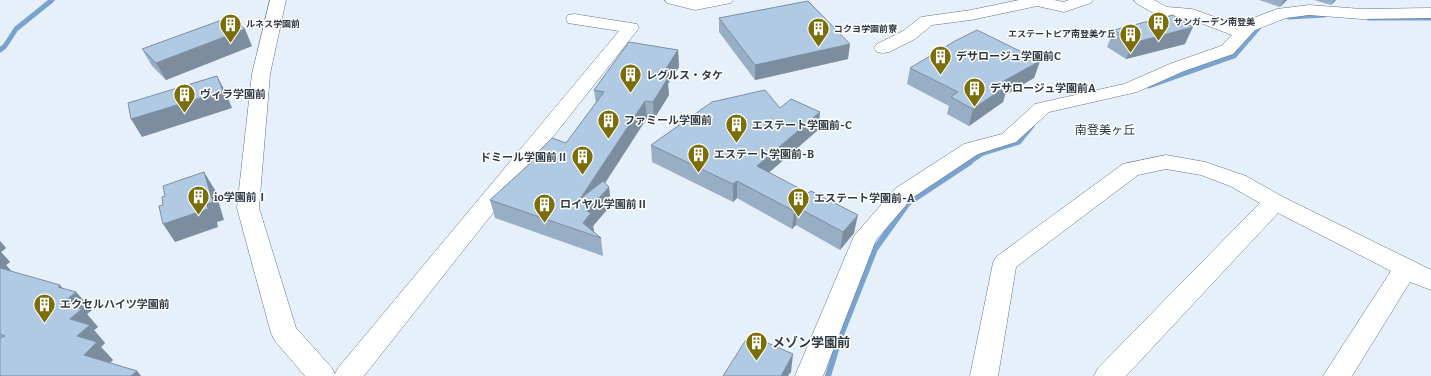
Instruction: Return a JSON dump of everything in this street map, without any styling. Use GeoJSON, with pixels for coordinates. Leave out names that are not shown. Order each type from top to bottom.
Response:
{"type":"FeatureCollection","features":[{"type":"Feature","properties":{"kind":"street"},"geometry":{"type":"LineString","coordinates":[[278,0],[261,74],[248,208],[284,333],[322,376]]}},
{"type":"Feature","properties":{"kind":"street"},"geometry":{"type":"LineString","coordinates":[[673,0],[695,5],[725,0]]}},
{"type":"Feature","properties":{"kind":"street"},"geometry":{"type":"LineString","coordinates":[[883,48],[909,35],[927,21],[971,15],[1037,1],[1064,7],[1085,0]]}},
{"type":"Feature","properties":{"kind":"street"},"geometry":{"type":"LineString","coordinates":[[1142,0],[1163,12],[1192,14],[1243,33]]}},
{"type":"Feature","properties":{"kind":"street"},"geometry":{"type":"LineString","coordinates":[[809,376],[866,236],[904,193],[971,149],[1009,138],[1042,108],[1130,88],[1178,67],[1227,50],[1249,26],[1283,13],[1309,10],[1362,14],[1431,13]]}},
{"type":"Feature","properties":{"kind":"street"},"geometry":{"type":"LineString","coordinates":[[348,376],[631,28],[574,19]]}},
{"type":"Feature","properties":{"kind":"street"},"geometry":{"type":"LineString","coordinates":[[984,376],[1005,264],[1066,216],[1131,169],[1166,162],[1204,169],[1238,181],[1274,202],[1431,281]]}},
{"type":"Feature","properties":{"kind":"street"},"geometry":{"type":"LineString","coordinates":[[1108,376],[1274,202]]}},
{"type":"Feature","properties":{"kind":"street"},"geometry":{"type":"LineString","coordinates":[[1337,376],[1406,268]]}},
{"type":"Feature","properties":{"kind":"building"},"geometry":{"type":"Polygon","coordinates":[[[808,1],[850,44],[755,65],[719,18],[808,1]]]}},
{"type":"Feature","properties":{"kind":"building"},"geometry":{"type":"Polygon","coordinates":[[[1173,15],[1193,27],[1133,43],[1114,30],[1173,15]]]}},
{"type":"Feature","properties":{"kind":"building"},"geometry":{"type":"Polygon","coordinates":[[[230,17],[245,29],[156,63],[142,49],[230,17]]]}},
{"type":"Feature","properties":{"kind":"building"},"geometry":{"type":"Polygon","coordinates":[[[977,30],[1040,61],[1002,82],[1008,85],[973,109],[951,97],[958,92],[910,68],[955,41],[977,30]]]}},
{"type":"Feature","properties":{"kind":"building"},"geometry":{"type":"Polygon","coordinates":[[[629,42],[678,50],[661,76],[668,78],[653,102],[645,101],[580,199],[603,181],[609,187],[587,211],[591,213],[583,223],[601,238],[490,200],[537,157],[534,156],[552,138],[566,143],[604,92],[594,90],[629,42]]]}},
{"type":"Feature","properties":{"kind":"building"},"geometry":{"type":"Polygon","coordinates":[[[217,76],[223,91],[131,119],[128,103],[217,76]]]}},
{"type":"Feature","properties":{"kind":"building"},"geometry":{"type":"Polygon","coordinates":[[[765,90],[780,108],[791,99],[820,112],[757,166],[808,193],[811,191],[858,215],[843,232],[797,207],[794,211],[737,181],[733,184],[651,145],[712,102],[765,90]]]}},
{"type":"Feature","properties":{"kind":"building"},"geometry":{"type":"Polygon","coordinates":[[[204,172],[213,202],[207,204],[208,209],[163,224],[159,206],[163,205],[162,197],[165,196],[163,186],[204,172]]]}},
{"type":"Feature","properties":{"kind":"building","name":"エクセルハイツ学園前"},"geometry":{"type":"Polygon","coordinates":[[[0,268],[60,285],[58,287],[76,292],[63,303],[82,309],[70,319],[90,325],[77,336],[97,342],[84,355],[137,371],[131,376],[0,376],[0,338],[5,336],[0,334],[0,268]]]}},
{"type":"Feature","properties":{"kind":"building"},"geometry":{"type":"Polygon","coordinates":[[[749,335],[793,354],[781,376],[723,376],[749,335]]]}},
{"type":"Feature","properties":{"kind":"waterway"},"geometry":{"type":"LineString","coordinates":[[0,50],[5,46],[16,29],[52,0]]}},
{"type":"Feature","properties":{"kind":"waterway"},"geometry":{"type":"LineString","coordinates":[[1289,17],[1324,15]]}},
{"type":"Feature","properties":{"kind":"waterway"},"geometry":{"type":"LineString","coordinates":[[1369,18],[1431,18]]}},
{"type":"Feature","properties":{"kind":"waterway"},"geometry":{"type":"LineString","coordinates":[[1149,86],[1234,56],[1259,27]]}},
{"type":"Feature","properties":{"kind":"waterway"},"geometry":{"type":"LineString","coordinates":[[968,163],[983,153],[1019,142],[1032,126]]}},
{"type":"Feature","properties":{"kind":"waterway"},"geometry":{"type":"LineString","coordinates":[[828,376],[839,340],[875,249],[908,203],[970,162]]}},
{"type":"Feature","properties":{"kind":"place","name":"サンガーデン南登美"},"geometry":{"type":"Point","coordinates":[1158,42]}},
{"type":"Feature","properties":{"kind":"place","name":"ルネス学園前"},"geometry":{"type":"Point","coordinates":[230,44]}},
{"type":"Feature","properties":{"kind":"place","name":"コクヨ学園前寮"},"geometry":{"type":"Point","coordinates":[818,48]}},
{"type":"Feature","properties":{"kind":"place","name":"エステートピア南登美ケ丘"},"geometry":{"type":"Point","coordinates":[1131,54]}},
{"type":"Feature","properties":{"kind":"place","name":"デサロージュ学園前C"},"geometry":{"type":"Point","coordinates":[940,76]}},
{"type":"Feature","properties":{"kind":"place","name":"レグルス・タケ"},"geometry":{"type":"Point","coordinates":[631,94]}},
{"type":"Feature","properties":{"kind":"place","name":"デサロージュ学園前A"},"geometry":{"type":"Point","coordinates":[975,108]}},
{"type":"Feature","properties":{"kind":"place","name":"ヴィラ学園前"},"geometry":{"type":"Point","coordinates":[185,114]}},
{"type":"Feature","properties":{"kind":"place","name":"ファミール学園前"},"geometry":{"type":"Point","coordinates":[608,140]}},
{"type":"Feature","properties":{"kind":"place","name":"エステート学園前-C"},"geometry":{"type":"Point","coordinates":[737,144]}},
{"type":"Feature","properties":{"kind":"place","name":"エステート学園前-B"},"geometry":{"type":"Point","coordinates":[699,174]}},
{"type":"Feature","properties":{"kind":"place","name":"ドミール学園前Ⅱ"},"geometry":{"type":"Point","coordinates":[583,176]}},
{"type":"Feature","properties":{"kind":"place","name":"io学園前Ⅰ"},"geometry":{"type":"Point","coordinates":[198,216]}},
{"type":"Feature","properties":{"kind":"place","name":"エステート学園前-A"},"geometry":{"type":"Point","coordinates":[799,218]}},
{"type":"Feature","properties":{"kind":"place","name":"ロイヤル学園前Ⅱ"},"geometry":{"type":"Point","coordinates":[544,224]}},
{"type":"Feature","properties":{"kind":"place","name":"エクセルハイツ学園前"},"geometry":{"type":"Point","coordinates":[44,324]}},
{"type":"Feature","properties":{"kind":"place","name":"メゾン学園前"},"geometry":{"type":"Point","coordinates":[756,362]}},
{"type":"Feature","properties":{"kind":"district","name":"南登美ヶ丘"},"geometry":{"type":"Point","coordinates":[1105,130]}}]}
